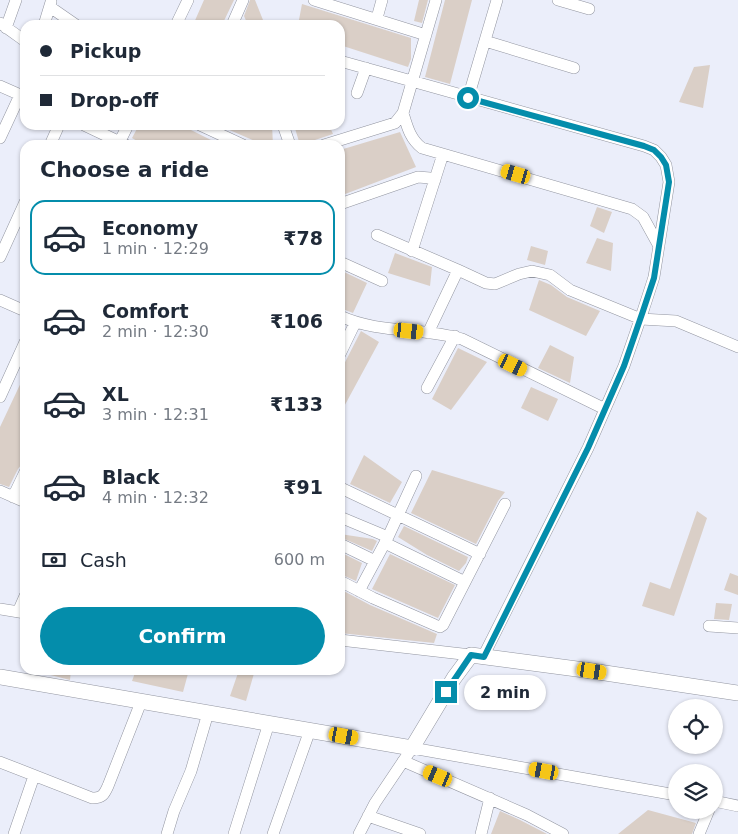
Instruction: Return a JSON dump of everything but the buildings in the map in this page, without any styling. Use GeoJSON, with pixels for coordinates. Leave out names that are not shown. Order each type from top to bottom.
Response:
{"type":"FeatureCollection","features":[{"type":"Feature","properties":{"kind":"main road"},"geometry":{"type":"LineString","coordinates":[[0,678],[412,748],[454,678],[477,656],[738,693]]}},
{"type":"Feature","properties":{"kind":"street"},"geometry":{"type":"LineString","coordinates":[[16,0],[3,25],[20,37]]}},
{"type":"Feature","properties":{"kind":"street"},"geometry":{"type":"LineString","coordinates":[[178,20],[188,0]]}},
{"type":"Feature","properties":{"kind":"street"},"geometry":{"type":"LineString","coordinates":[[236,20],[243,0]]}},
{"type":"Feature","properties":{"kind":"street"},"geometry":{"type":"LineString","coordinates":[[314,0],[328,2],[426,35]]}},
{"type":"Feature","properties":{"kind":"street"},"geometry":{"type":"LineString","coordinates":[[377,18],[382,0]]}},
{"type":"Feature","properties":{"kind":"street"},"geometry":{"type":"LineString","coordinates":[[340,140],[395,123],[403,113],[436,0]]}},
{"type":"Feature","properties":{"kind":"street"},"geometry":{"type":"LineString","coordinates":[[468,98],[497,0]]}},
{"type":"Feature","properties":{"kind":"street"},"geometry":{"type":"LineString","coordinates":[[566,1],[589,9]]}},
{"type":"Feature","properties":{"kind":"street"},"geometry":{"type":"LineString","coordinates":[[46,20],[51,4],[70,20]]}},
{"type":"Feature","properties":{"kind":"street"},"geometry":{"type":"LineString","coordinates":[[485,42],[574,68]]}},
{"type":"Feature","properties":{"kind":"street"},"geometry":{"type":"LineString","coordinates":[[345,62],[644,146],[654,150],[661,157],[666,165],[669,182],[654,278],[641,319],[605,409],[563,501],[477,656],[345,641]]}},
{"type":"Feature","properties":{"kind":"street"},"geometry":{"type":"LineString","coordinates":[[358,92],[366,68]]}},
{"type":"Feature","properties":{"kind":"street"},"geometry":{"type":"LineString","coordinates":[[0,86],[20,95]]}},
{"type":"Feature","properties":{"kind":"street"},"geometry":{"type":"LineString","coordinates":[[0,138],[20,101]]}},
{"type":"Feature","properties":{"kind":"street"},"geometry":{"type":"LineString","coordinates":[[403,113],[409,132],[416,143],[422,148],[632,209],[643,217],[659,246]]}},
{"type":"Feature","properties":{"kind":"street"},"geometry":{"type":"LineString","coordinates":[[94,130],[113,140]]}},
{"type":"Feature","properties":{"kind":"street"},"geometry":{"type":"LineString","coordinates":[[211,130],[232,140]]}},
{"type":"Feature","properties":{"kind":"street"},"geometry":{"type":"LineString","coordinates":[[412,251],[443,154]]}},
{"type":"Feature","properties":{"kind":"street"},"geometry":{"type":"LineString","coordinates":[[345,202],[418,177],[435,180]]}},
{"type":"Feature","properties":{"kind":"street"},"geometry":{"type":"LineString","coordinates":[[0,257],[20,213]]}},
{"type":"Feature","properties":{"kind":"street"},"geometry":{"type":"LineString","coordinates":[[377,235],[486,283],[495,284],[532,271],[550,275],[570,290],[641,319],[676,321],[738,346]]}},
{"type":"Feature","properties":{"kind":"street"},"geometry":{"type":"LineString","coordinates":[[345,264],[382,281]]}},
{"type":"Feature","properties":{"kind":"street"},"geometry":{"type":"LineString","coordinates":[[428,333],[458,270]]}},
{"type":"Feature","properties":{"kind":"street"},"geometry":{"type":"LineString","coordinates":[[0,300],[20,310]]}},
{"type":"Feature","properties":{"kind":"street"},"geometry":{"type":"LineString","coordinates":[[345,318],[369,326],[455,336],[605,409]]}},
{"type":"Feature","properties":{"kind":"street"},"geometry":{"type":"LineString","coordinates":[[345,344],[355,323]]}},
{"type":"Feature","properties":{"kind":"street"},"geometry":{"type":"LineString","coordinates":[[427,388],[455,336]]}},
{"type":"Feature","properties":{"kind":"street"},"geometry":{"type":"LineString","coordinates":[[0,397],[20,353]]}},
{"type":"Feature","properties":{"kind":"street"},"geometry":{"type":"LineString","coordinates":[[359,591],[386,540],[416,476]]}},
{"type":"Feature","properties":{"kind":"street"},"geometry":{"type":"LineString","coordinates":[[13,497],[20,482]]}},
{"type":"Feature","properties":{"kind":"street"},"geometry":{"type":"LineString","coordinates":[[345,490],[480,554]]}},
{"type":"Feature","properties":{"kind":"street"},"geometry":{"type":"LineString","coordinates":[[0,491],[20,500]]}},
{"type":"Feature","properties":{"kind":"street"},"geometry":{"type":"LineString","coordinates":[[345,584],[440,627],[446,622],[505,504]]}},
{"type":"Feature","properties":{"kind":"street"},"geometry":{"type":"LineString","coordinates":[[345,520],[466,582]]}},
{"type":"Feature","properties":{"kind":"street"},"geometry":{"type":"LineString","coordinates":[[345,546],[374,561]]}},
{"type":"Feature","properties":{"kind":"street"},"geometry":{"type":"LineString","coordinates":[[0,609],[20,612]]}},
{"type":"Feature","properties":{"kind":"street"},"geometry":{"type":"LineString","coordinates":[[709,626],[738,628]]}},
{"type":"Feature","properties":{"kind":"street"},"geometry":{"type":"LineString","coordinates":[[0,762],[92,798],[100,798],[105,794],[141,702]]}},
{"type":"Feature","properties":{"kind":"street"},"geometry":{"type":"LineString","coordinates":[[167,834],[191,771],[208,712]]}},
{"type":"Feature","properties":{"kind":"street"},"geometry":{"type":"LineString","coordinates":[[234,834],[269,723]]}},
{"type":"Feature","properties":{"kind":"street"},"geometry":{"type":"LineString","coordinates":[[273,834],[310,730]]}},
{"type":"Feature","properties":{"kind":"street"},"geometry":{"type":"LineString","coordinates":[[359,834],[368,816],[412,748],[668,794]]}},
{"type":"Feature","properties":{"kind":"street"},"geometry":{"type":"LineString","coordinates":[[403,761],[490,798],[563,834]]}},
{"type":"Feature","properties":{"kind":"street"},"geometry":{"type":"LineString","coordinates":[[14,834],[34,776]]}},
{"type":"Feature","properties":{"kind":"street"},"geometry":{"type":"LineString","coordinates":[[481,834],[490,798]]}},
{"type":"Feature","properties":{"kind":"street"},"geometry":{"type":"LineString","coordinates":[[723,804],[738,806]]}},
{"type":"Feature","properties":{"kind":"street"},"geometry":{"type":"LineString","coordinates":[[368,816],[420,834]]}},
{"type":"Feature","properties":{"kind":"street"},"geometry":{"type":"LineString","coordinates":[[699,834],[705,819]]}},
{"type":"Feature","properties":{"kind":"route"},"geometry":{"type":"LineString","coordinates":[[446,692],[471,655],[484,657],[563,501],[624,366],[654,278],[669,182],[666,165],[654,150],[468,98]]}}]}
